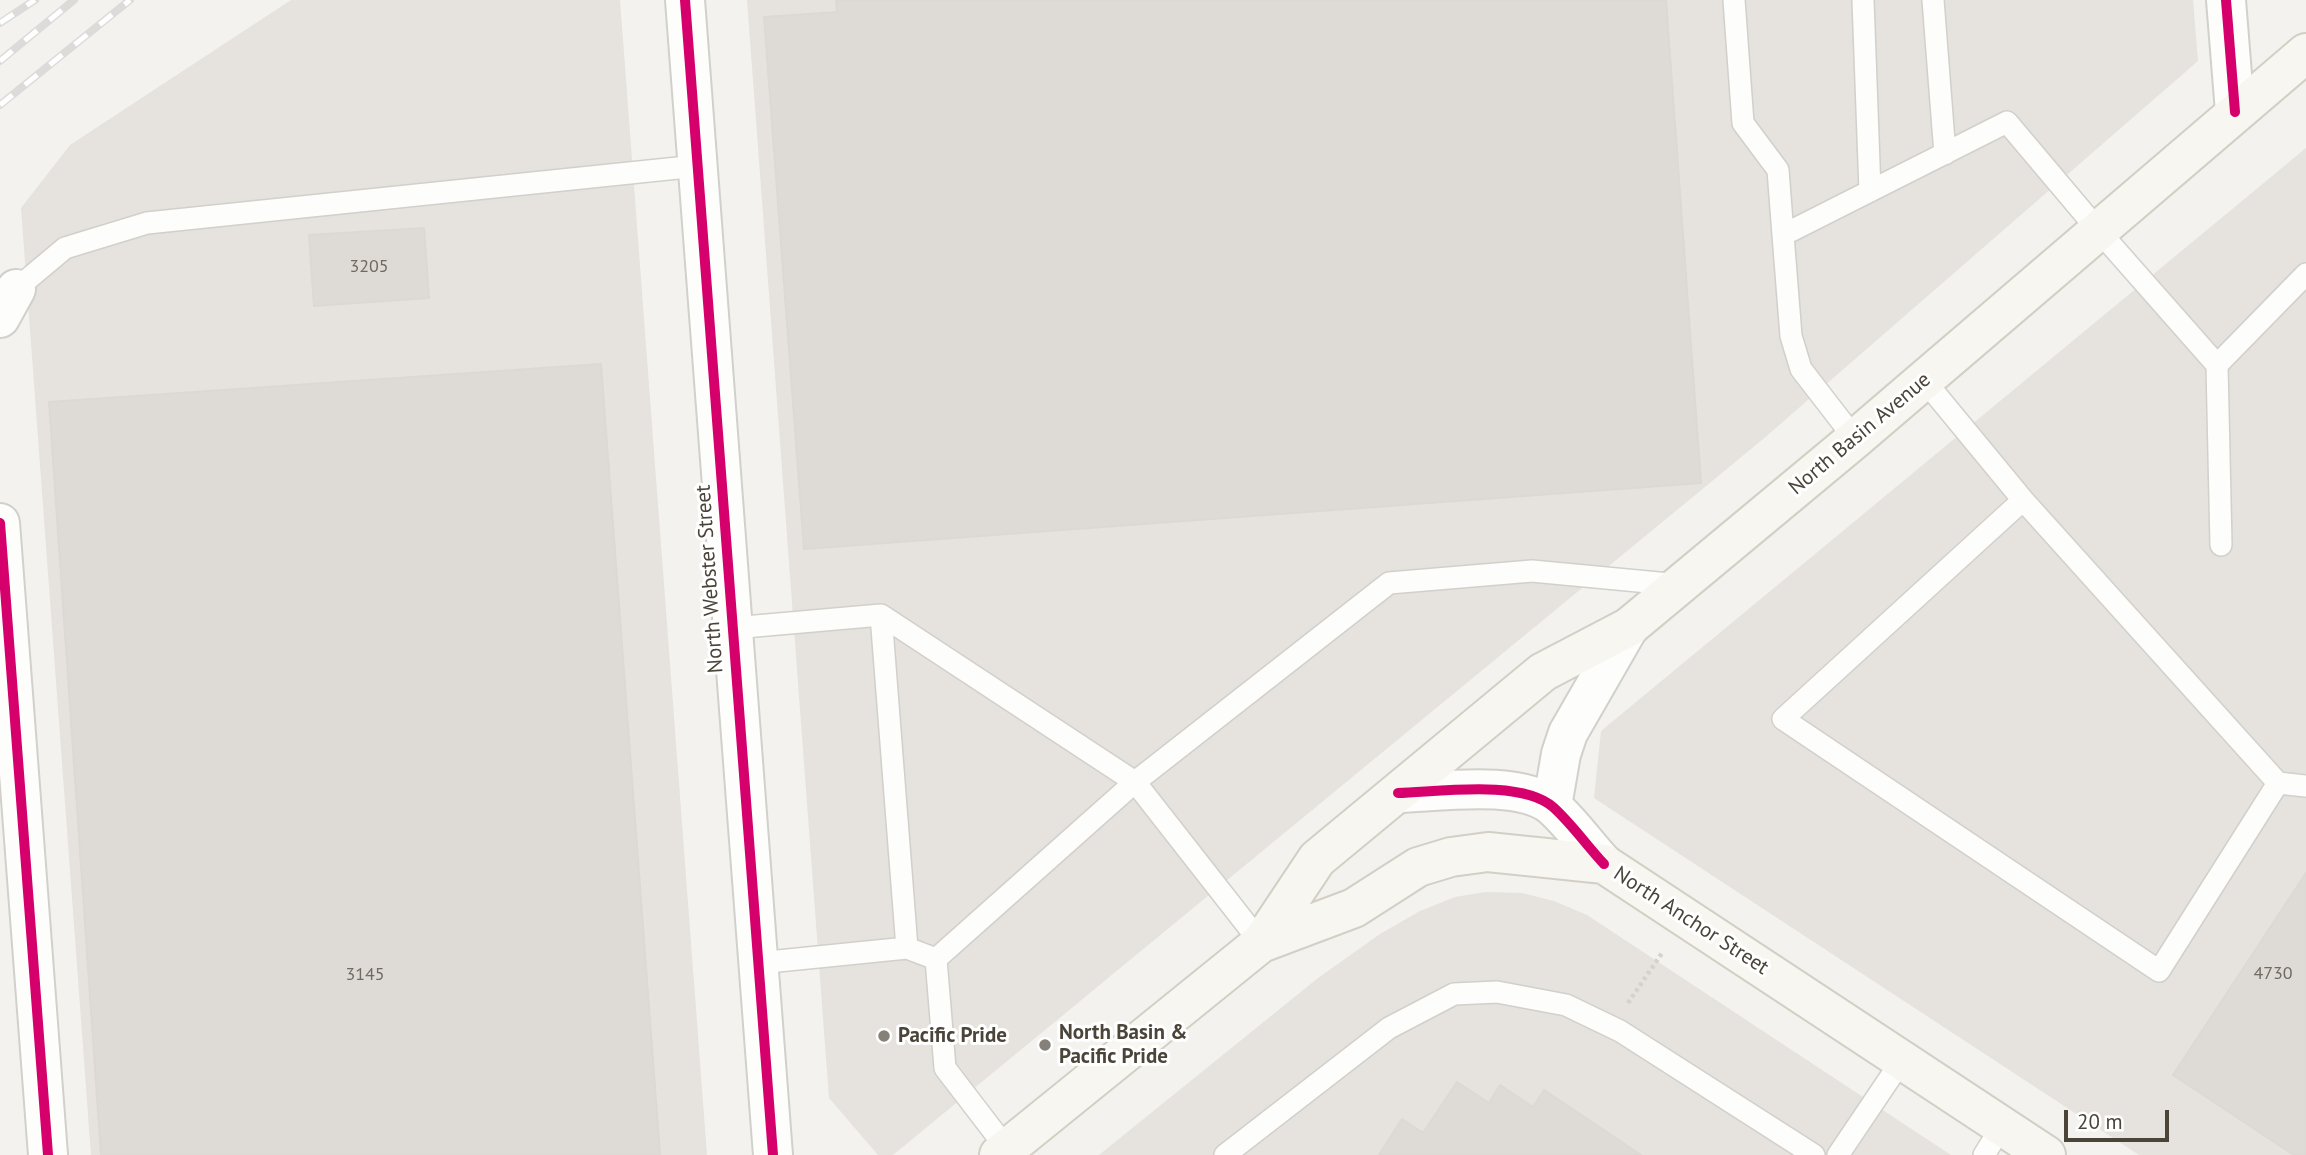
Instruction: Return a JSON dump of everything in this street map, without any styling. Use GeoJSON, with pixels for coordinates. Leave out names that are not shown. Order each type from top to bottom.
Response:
{"type":"FeatureCollection","features":[{"type":"Feature","properties":{"kind":"main road","name":"North Basin Avenue"},"geometry":{"type":"LineString","coordinates":[[1003,1152],[1261,943],[1317,859],[1542,672],[1629,627],[1855,439],[2306,53]]}},
{"type":"Feature","properties":{"kind":"main road","name":"North Anchor Street"},"geometry":{"type":"LineString","coordinates":[[1261,943],[1354,908],[1418,867],[1451,857],[1488,852],[1604,864],[1902,1060],[1993,1141],[2046,1155]]}},
{"type":"Feature","properties":{"kind":"street","name":"North Webster Street"},"geometry":{"type":"LineString","coordinates":[[685,0],[773,1155]]}},
{"type":"Feature","properties":{"kind":"street"},"geometry":{"type":"LineString","coordinates":[[2226,0],[2235,113]]}},
{"type":"Feature","properties":{"kind":"street"},"geometry":{"type":"LineString","coordinates":[[0,523],[48,1155]]}},
{"type":"Feature","properties":{"kind":"street"},"geometry":{"type":"LineString","coordinates":[[1552,806],[1561,754],[1568,733],[1629,627]]}},
{"type":"Feature","properties":{"kind":"street"},"geometry":{"type":"LineString","coordinates":[[1398,793],[1516,792],[1552,806],[1604,864]]}},
{"type":"Feature","properties":{"kind":"lane"},"geometry":{"type":"LineString","coordinates":[[1734,0],[1743,123],[1778,170],[1791,336],[1801,369],[1855,439]]}},
{"type":"Feature","properties":{"kind":"lane"},"geometry":{"type":"LineString","coordinates":[[1863,0],[1870,191]]}},
{"type":"Feature","properties":{"kind":"lane"},"geometry":{"type":"LineString","coordinates":[[1933,0],[1945,154]]}},
{"type":"Feature","properties":{"kind":"lane"},"geometry":{"type":"LineString","coordinates":[[1783,235],[2007,122],[2217,365],[2221,545]]}},
{"type":"Feature","properties":{"kind":"lane"},"geometry":{"type":"LineString","coordinates":[[8,304],[65,248],[147,223],[697,166]]}},
{"type":"Feature","properties":{"kind":"lane"},"geometry":{"type":"LineString","coordinates":[[2217,365],[2306,274]]}},
{"type":"Feature","properties":{"kind":"lane"},"geometry":{"type":"LineString","coordinates":[[1924,380],[2022,500],[2278,783],[2306,786]]}},
{"type":"Feature","properties":{"kind":"lane"},"geometry":{"type":"LineString","coordinates":[[2022,500],[1783,719],[2159,971],[2278,783]]}},
{"type":"Feature","properties":{"kind":"lane"},"geometry":{"type":"LineString","coordinates":[[936,959],[1135,782],[1389,583],[1532,572],[1680,585]]}},
{"type":"Feature","properties":{"kind":"lane"},"geometry":{"type":"LineString","coordinates":[[881,615],[907,948]]}},
{"type":"Feature","properties":{"kind":"lane"},"geometry":{"type":"LineString","coordinates":[[733,628],[881,615],[1135,782],[1261,943]]}},
{"type":"Feature","properties":{"kind":"lane"},"geometry":{"type":"LineString","coordinates":[[758,962],[907,948],[936,959]]}},
{"type":"Feature","properties":{"kind":"lane"},"geometry":{"type":"LineString","coordinates":[[936,959],[944,1068],[1003,1152]]}},
{"type":"Feature","properties":{"kind":"lane"},"geometry":{"type":"LineString","coordinates":[[1225,1155],[1389,1028],[1454,994],[1497,992],[1566,1004],[1612,1027],[1814,1155]]}},
{"type":"Feature","properties":{"kind":"lane"},"geometry":{"type":"LineString","coordinates":[[1838,1155],[1902,1060]]}},
{"type":"Feature","properties":{"kind":"path"},"geometry":{"type":"LineString","coordinates":[[1612,1027],[1662,953]]}},
{"type":"Feature","properties":{"kind":"shaded area"},"geometry":{"type":"Polygon","coordinates":[[[291,0],[620,0],[707,1155],[91,1155],[21,208],[70,145],[291,0]]]}},
{"type":"Feature","properties":{"kind":"shaded area"},"geometry":{"type":"Polygon","coordinates":[[[747,0],[2193,0],[2198,61],[1762,440],[893,1155],[878,1155],[829,1098],[747,0]]]}},
{"type":"Feature","properties":{"kind":"shaded area"},"geometry":{"type":"Polygon","coordinates":[[[2306,148],[2306,1155],[2139,1155],[1594,798],[1601,731],[2306,148]]]}},
{"type":"Feature","properties":{"kind":"shaded area"},"geometry":{"type":"Polygon","coordinates":[[[1486,892],[1522,893],[1554,901],[1587,915],[1951,1155],[1099,1155],[1318,978],[1380,934],[1420,911],[1455,897],[1486,892]]]}},
{"type":"Feature","properties":{"kind":"building"},"geometry":{"type":"Polygon","coordinates":[[[836,0],[1666,0],[1701,483],[804,549],[764,17],[837,12],[836,0]]]}},
{"type":"Feature","properties":{"kind":"building"},"geometry":{"type":"Polygon","coordinates":[[[424,228],[429,298],[314,306],[309,235],[424,228]]]}},
{"type":"Feature","properties":{"kind":"building"},"geometry":{"type":"Polygon","coordinates":[[[601,364],[660,1155],[101,1155],[49,402],[601,364]]]}},
{"type":"Feature","properties":{"kind":"building"},"geometry":{"type":"Polygon","coordinates":[[[2306,873],[2306,1155],[2294,1155],[2173,1075],[2306,873]]]}},
{"type":"Feature","properties":{"kind":"building"},"geometry":{"type":"Polygon","coordinates":[[[1457,1082],[1489,1103],[1500,1085],[1533,1107],[1544,1090],[1641,1155],[1379,1155],[1402,1119],[1423,1133],[1457,1082]]]}},
{"type":"Feature","properties":{"kind":"railway"},"geometry":{"type":"LineString","coordinates":[[0,23],[35,0]]}},
{"type":"Feature","properties":{"kind":"railway"},"geometry":{"type":"LineString","coordinates":[[0,61],[74,0]]}},
{"type":"Feature","properties":{"kind":"railway"},"geometry":{"type":"LineString","coordinates":[[0,105],[130,0]]}},
{"type":"Feature","properties":{"kind":"cycle path"},"geometry":{"type":"LineString","coordinates":[[685,0],[773,1155]]}},
{"type":"Feature","properties":{"kind":"cycle path"},"geometry":{"type":"LineString","coordinates":[[2226,0],[2235,112]]}},
{"type":"Feature","properties":{"kind":"cycle path"},"geometry":{"type":"LineString","coordinates":[[0,523],[48,1155]]}},
{"type":"Feature","properties":{"kind":"cycle path"},"geometry":{"type":"LineString","coordinates":[[1398,793],[1478,789],[1521,793],[1539,798],[1560,814],[1604,864]]}},
{"type":"Feature","properties":{"kind":"place","name":"Pacific Pride"},"geometry":{"type":"Point","coordinates":[884,1036]}},
{"type":"Feature","properties":{"kind":"place","name":"North Basin & Pacific Pride"},"geometry":{"type":"Point","coordinates":[1045,1045]}}]}
